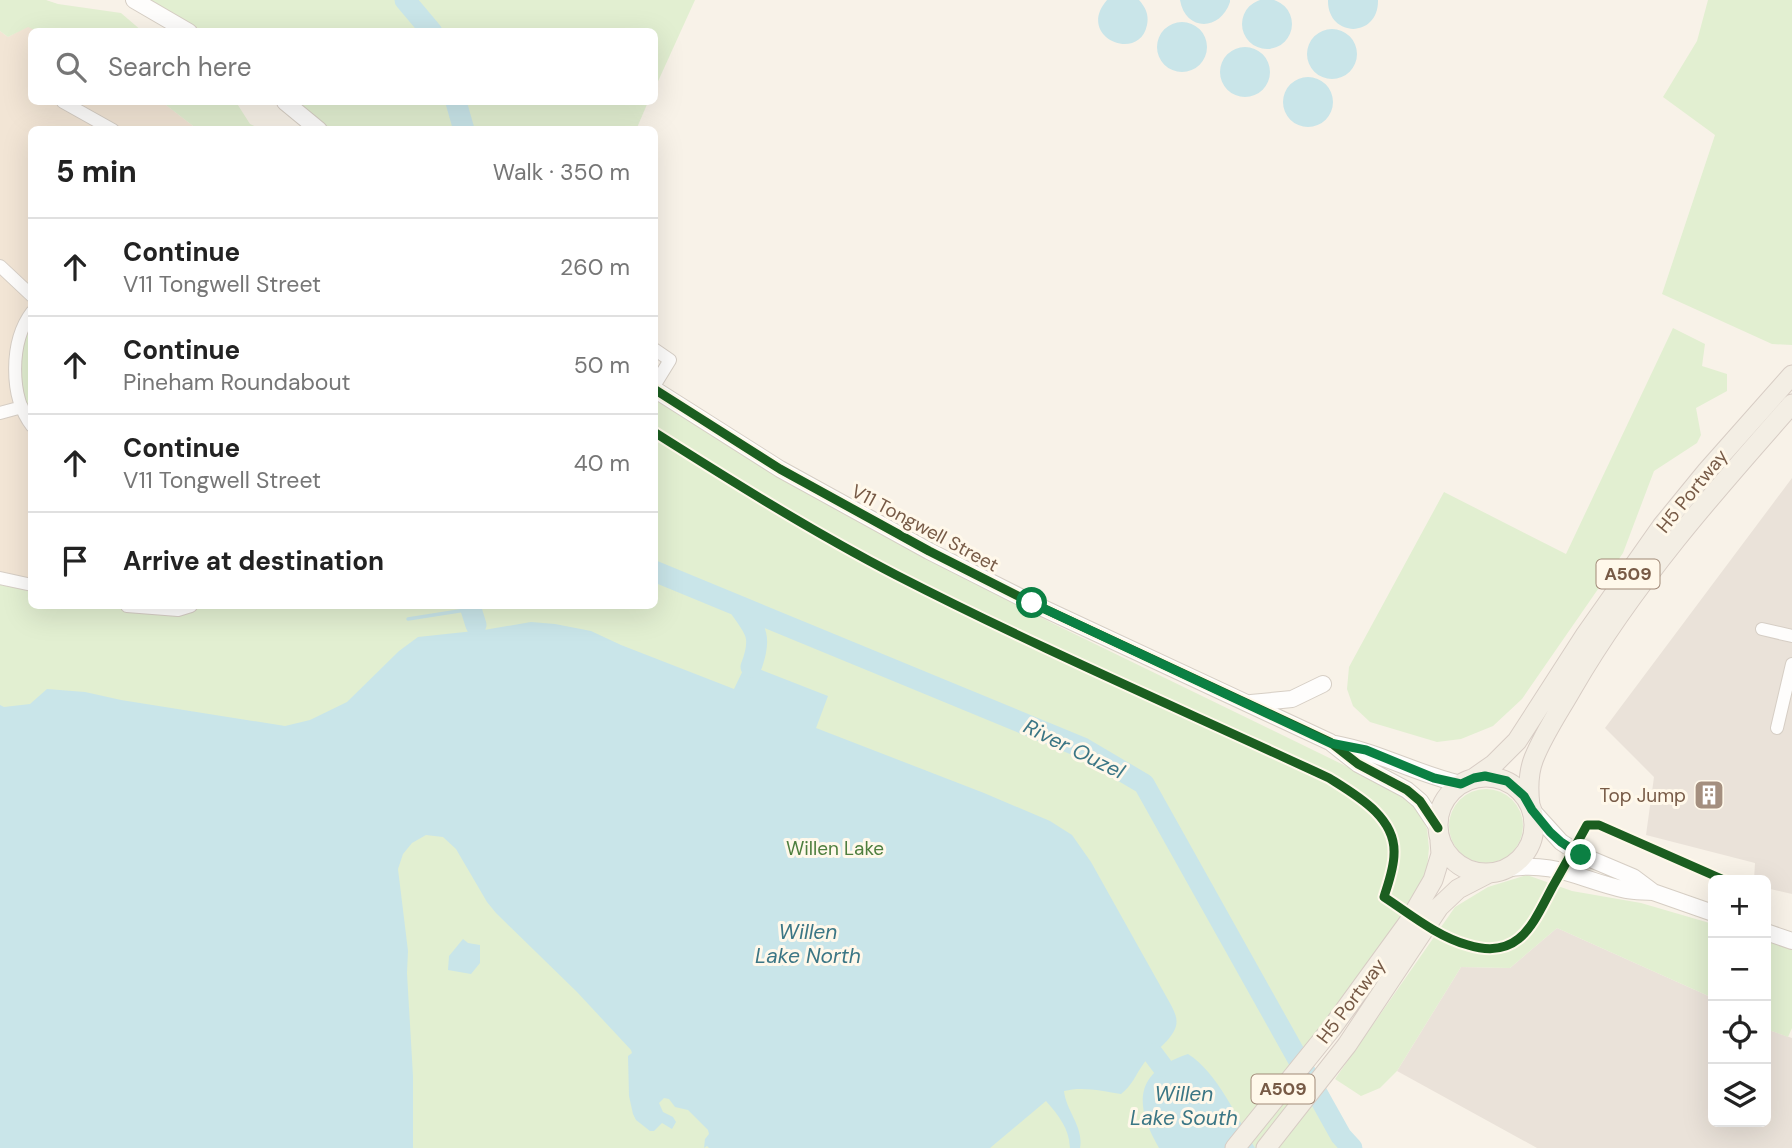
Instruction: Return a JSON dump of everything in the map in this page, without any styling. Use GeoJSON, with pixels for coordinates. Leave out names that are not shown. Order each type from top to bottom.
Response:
{"type":"FeatureCollection","features":[{"type":"Feature","properties":{"kind":"main road","name":"H5 Portway"},"geometry":{"type":"LineString","coordinates":[[1467,781],[1494,764],[1517,741],[1586,634],[1662,526],[1792,375]]}},
{"type":"Feature","properties":{"kind":"main road","name":"H5 Portway"},"geometry":{"type":"LineString","coordinates":[[1531,808],[1529,783],[1534,757],[1586,665],[1656,565],[1792,404]]}},
{"type":"Feature","properties":{"kind":"main road"},"geometry":{"type":"LineString","coordinates":[[1467,781],[1485,776],[1507,781],[1516,787],[1531,808]]}},
{"type":"Feature","properties":{"kind":"main road","name":"A509"},"geometry":{"type":"LineString","coordinates":[[1439,835],[1439,815],[1443,803],[1451,792],[1467,781]]}},
{"type":"Feature","properties":{"kind":"main road","name":"A509"},"geometry":{"type":"LineString","coordinates":[[1497,871],[1515,863],[1530,845],[1533,834],[1531,808]]}},
{"type":"Feature","properties":{"kind":"main road","name":"H5 Portway"},"geometry":{"type":"LineString","coordinates":[[1266,1148],[1347,1045],[1431,903],[1439,865],[1439,835]]}},
{"type":"Feature","properties":{"kind":"main road"},"geometry":{"type":"LineString","coordinates":[[1439,835],[1448,855],[1459,865],[1473,871],[1497,871]]}},
{"type":"Feature","properties":{"kind":"main road","name":"H5 Portway"},"geometry":{"type":"LineString","coordinates":[[1431,903],[1497,871]]}},
{"type":"Feature","properties":{"kind":"main road","name":"H5 Portway"},"geometry":{"type":"LineString","coordinates":[[1235,1148],[1414,928]]}},
{"type":"Feature","properties":{"kind":"street"},"geometry":{"type":"LineString","coordinates":[[134,0],[182,28]]}},
{"type":"Feature","properties":{"kind":"street"},"geometry":{"type":"LineString","coordinates":[[68,105],[106,126]]}},
{"type":"Feature","properties":{"kind":"street"},"geometry":{"type":"LineString","coordinates":[[289,105],[314,126]]}},
{"type":"Feature","properties":{"kind":"street"},"geometry":{"type":"LineString","coordinates":[[0,266],[28,292]]}},
{"type":"Feature","properties":{"kind":"street"},"geometry":{"type":"LineString","coordinates":[[28,320],[19,339],[16,356],[17,389],[28,418]]}},
{"type":"Feature","properties":{"kind":"street"},"geometry":{"type":"LineString","coordinates":[[658,352],[670,360],[658,380]]}},
{"type":"Feature","properties":{"kind":"street","name":"V11 Tongwell Street"},"geometry":{"type":"LineString","coordinates":[[658,390],[780,469],[929,551],[1032,603],[1330,743],[1358,764],[1407,790],[1420,801],[1439,835]]}},
{"type":"Feature","properties":{"kind":"street"},"geometry":{"type":"LineString","coordinates":[[0,413],[22,407]]}},
{"type":"Feature","properties":{"kind":"street"},"geometry":{"type":"LineString","coordinates":[[0,578],[28,584]]}},
{"type":"Feature","properties":{"kind":"street"},"geometry":{"type":"LineString","coordinates":[[1762,629],[1792,636]]}},
{"type":"Feature","properties":{"kind":"street"},"geometry":{"type":"LineString","coordinates":[[1777,728],[1792,664]]}},
{"type":"Feature","properties":{"kind":"street"},"geometry":{"type":"LineString","coordinates":[[1248,703],[1292,699],[1323,684]]}},
{"type":"Feature","properties":{"kind":"street","name":"V11 Tongwell Street"},"geometry":{"type":"LineString","coordinates":[[1330,743],[1366,750],[1434,778],[1467,781]]}},
{"type":"Feature","properties":{"kind":"street"},"geometry":{"type":"LineString","coordinates":[[1531,808],[1561,842],[1581,855],[1633,877],[1653,892]]}},
{"type":"Feature","properties":{"kind":"street"},"geometry":{"type":"LineString","coordinates":[[1497,871],[1522,866],[1547,867],[1628,891],[1653,892],[1708,911]]}},
{"type":"Feature","properties":{"kind":"street"},"geometry":{"type":"LineString","coordinates":[[1771,934],[1792,941]]}},
{"type":"Feature","properties":{"kind":"shaded area"},"geometry":{"type":"Polygon","coordinates":[[[28,26],[32,28],[28,28],[28,105],[166,105],[193,126],[28,126],[28,584],[0,578],[0,31],[8,37],[28,26]]]}},
{"type":"Feature","properties":{"kind":"shaded area"},"geometry":{"type":"Polygon","coordinates":[[[1792,478],[1792,894],[1771,889],[1771,875],[1754,875],[1755,863],[1646,835],[1654,777],[1605,728],[1792,478]]]}},
{"type":"Feature","properties":{"kind":"shaded area"},"geometry":{"type":"Polygon","coordinates":[[[1557,928],[1708,996],[1708,1127],[1771,1127],[1771,1031],[1792,1038],[1792,1148],[1537,1148],[1397,1071],[1461,967],[1510,968],[1557,928]]]}},
{"type":"Feature","properties":{"kind":"green space"},"geometry":{"type":"Polygon","coordinates":[[[0,0],[46,0],[121,13],[138,28],[28,27],[8,37],[0,31],[0,0]]]}},
{"type":"Feature","properties":{"kind":"green space"},"geometry":{"type":"Polygon","coordinates":[[[134,0],[695,0],[658,81],[658,28],[184,28],[134,0]]]}},
{"type":"Feature","properties":{"kind":"green space"},"geometry":{"type":"Polygon","coordinates":[[[1708,0],[1792,0],[1792,345],[1772,344],[1662,294],[1715,135],[1663,97],[1697,41],[1708,0]]]}},
{"type":"Feature","properties":{"kind":"green space"},"geometry":{"type":"Polygon","coordinates":[[[166,105],[238,105],[250,124],[254,126],[193,126],[166,105]]]}},
{"type":"Feature","properties":{"kind":"green space"},"geometry":{"type":"Polygon","coordinates":[[[289,105],[647,105],[638,126],[315,126],[289,105]]]}},
{"type":"Feature","properties":{"kind":"green space"},"geometry":{"type":"Polygon","coordinates":[[[28,316],[28,418],[17,389],[28,316]]]}},
{"type":"Feature","properties":{"kind":"green space"},"geometry":{"type":"Polygon","coordinates":[[[1673,328],[1705,344],[1702,366],[1727,374],[1727,391],[1696,408],[1701,435],[1697,443],[1654,471],[1623,553],[1522,699],[1493,726],[1461,739],[1437,742],[1370,722],[1353,706],[1347,689],[1349,667],[1444,492],[1566,554],[1673,328]]]}},
{"type":"Feature","properties":{"kind":"green space","name":"Willen Lake"},"geometry":{"type":"Polygon","coordinates":[[[658,399],[920,555],[1054,624],[1391,788],[1412,803],[1427,829],[1429,848],[1424,898],[1300,1068],[1341,1136],[1352,1148],[0,1148],[0,578],[28,584],[28,609],[658,609],[658,399]]]}},
{"type":"Feature","properties":{"kind":"green space"},"geometry":{"type":"Polygon","coordinates":[[[1479,789],[1493,789],[1507,795],[1517,805],[1523,826],[1517,847],[1507,857],[1493,863],[1479,863],[1465,857],[1455,847],[1449,833],[1449,819],[1455,805],[1465,795],[1479,789]]]}},
{"type":"Feature","properties":{"kind":"green space"},"geometry":{"type":"Polygon","coordinates":[[[1527,875],[1572,891],[1641,903],[1708,923],[1708,996],[1557,928],[1510,968],[1461,967],[1397,1071],[1380,1088],[1361,1096],[1335,1079],[1455,907],[1488,887],[1527,875]]]}},
{"type":"Feature","properties":{"kind":"green space"},"geometry":{"type":"Polygon","coordinates":[[[1771,942],[1792,950],[1792,1028],[1788,1037],[1771,1031],[1771,942]]]}},
{"type":"Feature","properties":{"kind":"water"},"geometry":{"type":"Polygon","coordinates":[[[1267,-1],[1285,6],[1292,24],[1285,42],[1267,49],[1249,42],[1242,24],[1249,6],[1267,-1]]]}},
{"type":"Feature","properties":{"kind":"water"},"geometry":{"type":"Polygon","coordinates":[[[1107,0],[1139,0],[1148,18],[1142,37],[1133,43],[1122,44],[1103,34],[1099,25],[1099,13],[1107,0]]]}},
{"type":"Feature","properties":{"kind":"water"},"geometry":{"type":"Polygon","coordinates":[[[1180,0],[1230,2],[1219,19],[1203,24],[1189,18],[1180,0]]]}},
{"type":"Feature","properties":{"kind":"water"},"geometry":{"type":"Polygon","coordinates":[[[1328,0],[1378,0],[1376,13],[1370,22],[1353,29],[1336,22],[1330,13],[1328,0]]]}},
{"type":"Feature","properties":{"kind":"water"},"geometry":{"type":"Polygon","coordinates":[[[1182,22],[1200,29],[1207,47],[1200,65],[1182,72],[1164,65],[1157,47],[1164,29],[1182,22]]]}},
{"type":"Feature","properties":{"kind":"water"},"geometry":{"type":"Polygon","coordinates":[[[1332,29],[1350,36],[1357,54],[1350,72],[1332,79],[1314,72],[1307,54],[1314,36],[1332,29]]]}},
{"type":"Feature","properties":{"kind":"water"},"geometry":{"type":"Polygon","coordinates":[[[1245,47],[1263,54],[1270,72],[1263,90],[1245,97],[1227,90],[1220,72],[1227,54],[1245,47]]]}},
{"type":"Feature","properties":{"kind":"water"},"geometry":{"type":"Polygon","coordinates":[[[1308,77],[1326,84],[1333,102],[1326,120],[1308,127],[1290,120],[1283,102],[1290,84],[1308,77]]]}},
{"type":"Feature","properties":{"kind":"water","name":"Willen Lake North"},"geometry":{"type":"Polygon","coordinates":[[[531,622],[591,631],[734,689],[746,664],[828,696],[816,728],[984,793],[1050,821],[1072,835],[1091,862],[1173,1010],[1176,1017],[1174,1032],[1144,1063],[1121,1094],[1085,1089],[1064,1091],[1081,1140],[1080,1148],[1070,1148],[1068,1134],[1046,1101],[990,1148],[704,1148],[708,1130],[688,1110],[675,1107],[669,1099],[664,1098],[659,1103],[663,1112],[673,1117],[676,1122],[672,1129],[662,1123],[654,1131],[650,1131],[636,1120],[629,1096],[628,1056],[632,1053],[631,1050],[577,992],[496,913],[456,849],[443,837],[426,835],[412,843],[403,854],[398,869],[408,951],[413,1148],[0,1148],[0,705],[4,707],[30,704],[47,689],[85,692],[285,726],[310,720],[347,702],[399,651],[418,637],[474,631],[476,625],[484,630],[531,622]]]}},
{"type":"Feature","properties":{"kind":"water"},"geometry":{"type":"Polygon","coordinates":[[[463,939],[468,943],[480,945],[480,963],[471,974],[448,970],[449,956],[463,939]]]}},
{"type":"Feature","properties":{"kind":"water","name":"Willen Lake South"},"geometry":{"type":"Polygon","coordinates":[[[1188,1054],[1209,1072],[1218,1084],[1255,1148],[1159,1148],[1145,1117],[1144,1091],[1157,1070],[1188,1054]]]}},
{"type":"Feature","properties":{"kind":"waterway","name":"River Ouzel"},"geometry":{"type":"LineString","coordinates":[[405,0],[429,28]]}},
{"type":"Feature","properties":{"kind":"waterway","name":"River Ouzel"},"geometry":{"type":"LineString","coordinates":[[457,105],[463,126]]}},
{"type":"Feature","properties":{"kind":"waterway","name":"River Ouzel"},"geometry":{"type":"LineString","coordinates":[[658,573],[1083,748],[1144,784],[1341,1136],[1352,1148]]}},
{"type":"Feature","properties":{"kind":"waterway"},"geometry":{"type":"LineString","coordinates":[[739,607],[756,635],[756,649],[751,667]]}},
{"type":"Feature","properties":{"kind":"waterway"},"geometry":{"type":"LineString","coordinates":[[471,609],[476,625]]}},
{"type":"Feature","properties":{"kind":"waterway"},"geometry":{"type":"LineString","coordinates":[[408,619],[472,609]]}},
{"type":"Feature","properties":{"kind":"waterway"},"geometry":{"type":"LineString","coordinates":[[1153,1054],[1162,1066]]}},
{"type":"Feature","properties":{"kind":"cycle path"},"geometry":{"type":"LineString","coordinates":[[658,392],[780,469],[929,551],[1032,603],[1330,742],[1358,764],[1407,790],[1420,801],[1438,828]]}},
{"type":"Feature","properties":{"kind":"cycle path"},"geometry":{"type":"LineString","coordinates":[[658,435],[743,488],[896,575],[1003,628],[1340,785],[1372,808],[1381,818],[1393,841],[1394,859],[1384,897],[1446,937],[1486,949],[1500,948],[1512,943],[1539,913],[1587,825],[1599,825],[1713,875]]}},
{"type":"Feature","properties":{"kind":"place","name":"Top Jump"},"geometry":{"type":"Point","coordinates":[1709,795]}},
{"type":"Feature","properties":{"kind":"route"},"geometry":{"type":"LineString","coordinates":[[1032,603],[1330,743],[1366,750],[1434,778],[1461,784],[1485,776],[1507,781],[1524,796],[1550,832],[1581,855]]}}]}
